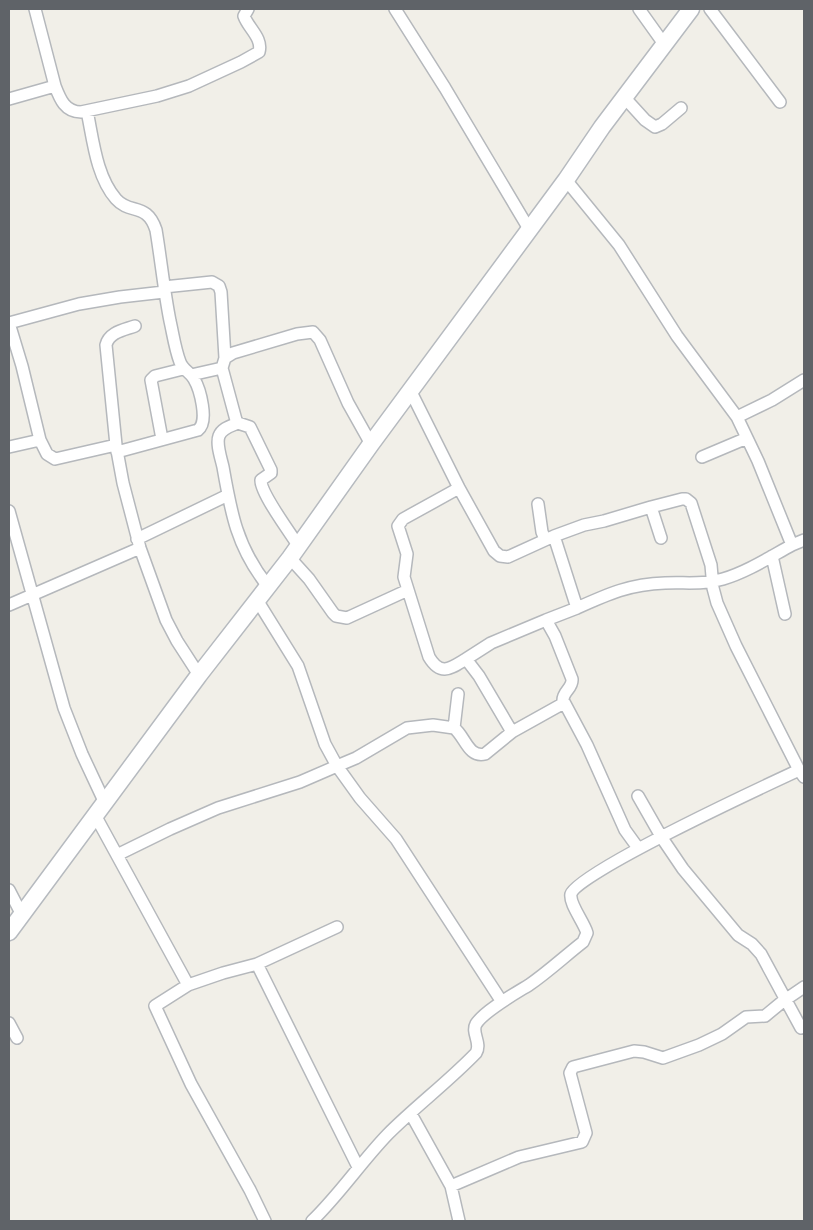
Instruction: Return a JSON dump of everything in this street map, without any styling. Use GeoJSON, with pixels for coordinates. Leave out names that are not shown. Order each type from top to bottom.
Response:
{"type":"FeatureCollection","features":[{"type":"Feature","properties":{"kind":"street"},"geometry":{"type":"LineString","coordinates":[[35,9],[59,97],[69,109],[75,112],[158,96],[189,86],[254,56],[258,52],[260,44],[244,16],[248,9]]}},
{"type":"Feature","properties":{"kind":"street"},"geometry":{"type":"LineString","coordinates":[[395,9],[445,88],[529,229]]}},
{"type":"Feature","properties":{"kind":"street"},"geometry":{"type":"LineString","coordinates":[[639,9],[664,44]]}},
{"type":"Feature","properties":{"kind":"street"},"geometry":{"type":"LineString","coordinates":[[9,932],[104,801],[343,486],[371,444],[566,180],[624,96],[691,9]]}},
{"type":"Feature","properties":{"kind":"street"},"geometry":{"type":"LineString","coordinates":[[710,9],[780,102]]}},
{"type":"Feature","properties":{"kind":"street"},"geometry":{"type":"LineString","coordinates":[[9,99],[55,86]]}},
{"type":"Feature","properties":{"kind":"street"},"geometry":{"type":"LineString","coordinates":[[624,96],[645,120],[655,127],[662,124],[681,108]]}},
{"type":"Feature","properties":{"kind":"street"},"geometry":{"type":"LineString","coordinates":[[87,111],[98,161],[108,188],[120,203],[148,214],[154,222],[164,290],[174,343],[187,372],[196,383],[204,419],[202,426],[198,430],[162,439],[55,459],[48,454],[40,440],[22,366],[9,323],[79,304],[120,297],[164,290],[212,282],[219,286],[221,292],[223,363],[233,412],[238,423]]}},
{"type":"Feature","properties":{"kind":"street"},"geometry":{"type":"LineString","coordinates":[[566,180],[619,245],[676,336],[737,417],[758,461],[792,545]]}},
{"type":"Feature","properties":{"kind":"street"},"geometry":{"type":"LineString","coordinates":[[135,326],[111,336],[106,345],[116,448],[138,544],[166,620],[199,675]]}},
{"type":"Feature","properties":{"kind":"street"},"geometry":{"type":"LineString","coordinates":[[162,439],[151,380],[156,375],[187,372],[223,363],[234,353],[297,334],[313,332],[320,340],[344,395],[371,444]]}},
{"type":"Feature","properties":{"kind":"street"},"geometry":{"type":"LineString","coordinates":[[737,417],[772,400],[804,380]]}},
{"type":"Feature","properties":{"kind":"street"},"geometry":{"type":"LineString","coordinates":[[312,1221],[332,1201],[358,1167],[390,1132],[476,1053],[478,1046],[476,1025],[502,1002],[530,984],[583,942],[587,933],[582,919],[572,904],[571,895],[573,891],[592,876],[638,848],[662,838],[700,816],[802,774],[736,646],[714,596],[711,565],[689,500],[682,499],[584,525],[508,557],[497,554],[459,488],[411,392]]}},
{"type":"Feature","properties":{"kind":"street"},"geometry":{"type":"LineString","coordinates":[[267,586],[249,560],[240,541],[234,525],[228,495],[219,436],[227,428],[238,423],[250,427],[271,472],[260,482],[309,580],[332,613],[341,618],[347,618],[408,590]]}},
{"type":"Feature","properties":{"kind":"street"},"geometry":{"type":"LineString","coordinates":[[702,457],[747,438]]}},
{"type":"Feature","properties":{"kind":"street"},"geometry":{"type":"LineString","coordinates":[[9,447],[40,440]]}},
{"type":"Feature","properties":{"kind":"street"},"geometry":{"type":"LineString","coordinates":[[459,488],[403,519],[399,523],[398,529],[407,554],[404,577],[429,657],[432,663],[445,670],[491,643],[620,590],[633,586],[666,583],[694,584],[724,579],[804,540]]}},
{"type":"Feature","properties":{"kind":"street"},"geometry":{"type":"LineString","coordinates":[[9,605],[138,544],[228,495]]}},
{"type":"Feature","properties":{"kind":"street"},"geometry":{"type":"LineString","coordinates":[[538,504],[542,532],[550,538],[576,608]]}},
{"type":"Feature","properties":{"kind":"street"},"geometry":{"type":"LineString","coordinates":[[651,507],[661,538]]}},
{"type":"Feature","properties":{"kind":"street"},"geometry":{"type":"LineString","coordinates":[[9,511],[64,708],[82,754],[104,801]]}},
{"type":"Feature","properties":{"kind":"street"},"geometry":{"type":"LineString","coordinates":[[772,556],[785,614]]}},
{"type":"Feature","properties":{"kind":"street"},"geometry":{"type":"LineString","coordinates":[[257,600],[298,666],[325,744],[337,766],[360,798],[396,839],[502,1002]]}},
{"type":"Feature","properties":{"kind":"street"},"geometry":{"type":"LineString","coordinates":[[546,620],[555,636],[572,679],[572,685],[563,696],[564,703],[588,744],[625,830],[638,848]]}},
{"type":"Feature","properties":{"kind":"street"},"geometry":{"type":"LineString","coordinates":[[466,659],[479,676],[512,732]]}},
{"type":"Feature","properties":{"kind":"street"},"geometry":{"type":"LineString","coordinates":[[454,728],[458,694]]}},
{"type":"Feature","properties":{"kind":"street"},"geometry":{"type":"LineString","coordinates":[[117,855],[218,808],[300,782],[356,758],[407,728],[433,725],[454,728],[473,752],[480,755],[485,754],[512,732],[564,703]]}},
{"type":"Feature","properties":{"kind":"street"},"geometry":{"type":"LineString","coordinates":[[638,796],[662,838],[683,869],[738,935],[758,950],[801,1028]]}},
{"type":"Feature","properties":{"kind":"street"},"geometry":{"type":"LineString","coordinates":[[95,815],[188,985]]}},
{"type":"Feature","properties":{"kind":"street"},"geometry":{"type":"LineString","coordinates":[[9,890],[22,914]]}},
{"type":"Feature","properties":{"kind":"street"},"geometry":{"type":"LineString","coordinates":[[265,1221],[250,1190],[191,1084],[155,1008],[158,1002],[188,985],[222,972],[257,964],[337,927]]}},
{"type":"Feature","properties":{"kind":"street"},"geometry":{"type":"LineString","coordinates":[[257,964],[358,1167]]}},
{"type":"Feature","properties":{"kind":"street"},"geometry":{"type":"LineString","coordinates":[[451,1186],[519,1157],[582,1142],[586,1133],[570,1073],[573,1067],[634,1051],[663,1058],[710,1041],[746,1017],[765,1016],[804,987]]}},
{"type":"Feature","properties":{"kind":"street"},"geometry":{"type":"LineString","coordinates":[[9,1023],[16,1038]]}},
{"type":"Feature","properties":{"kind":"street"},"geometry":{"type":"LineString","coordinates":[[411,1114],[451,1186],[459,1221]]}}]}
